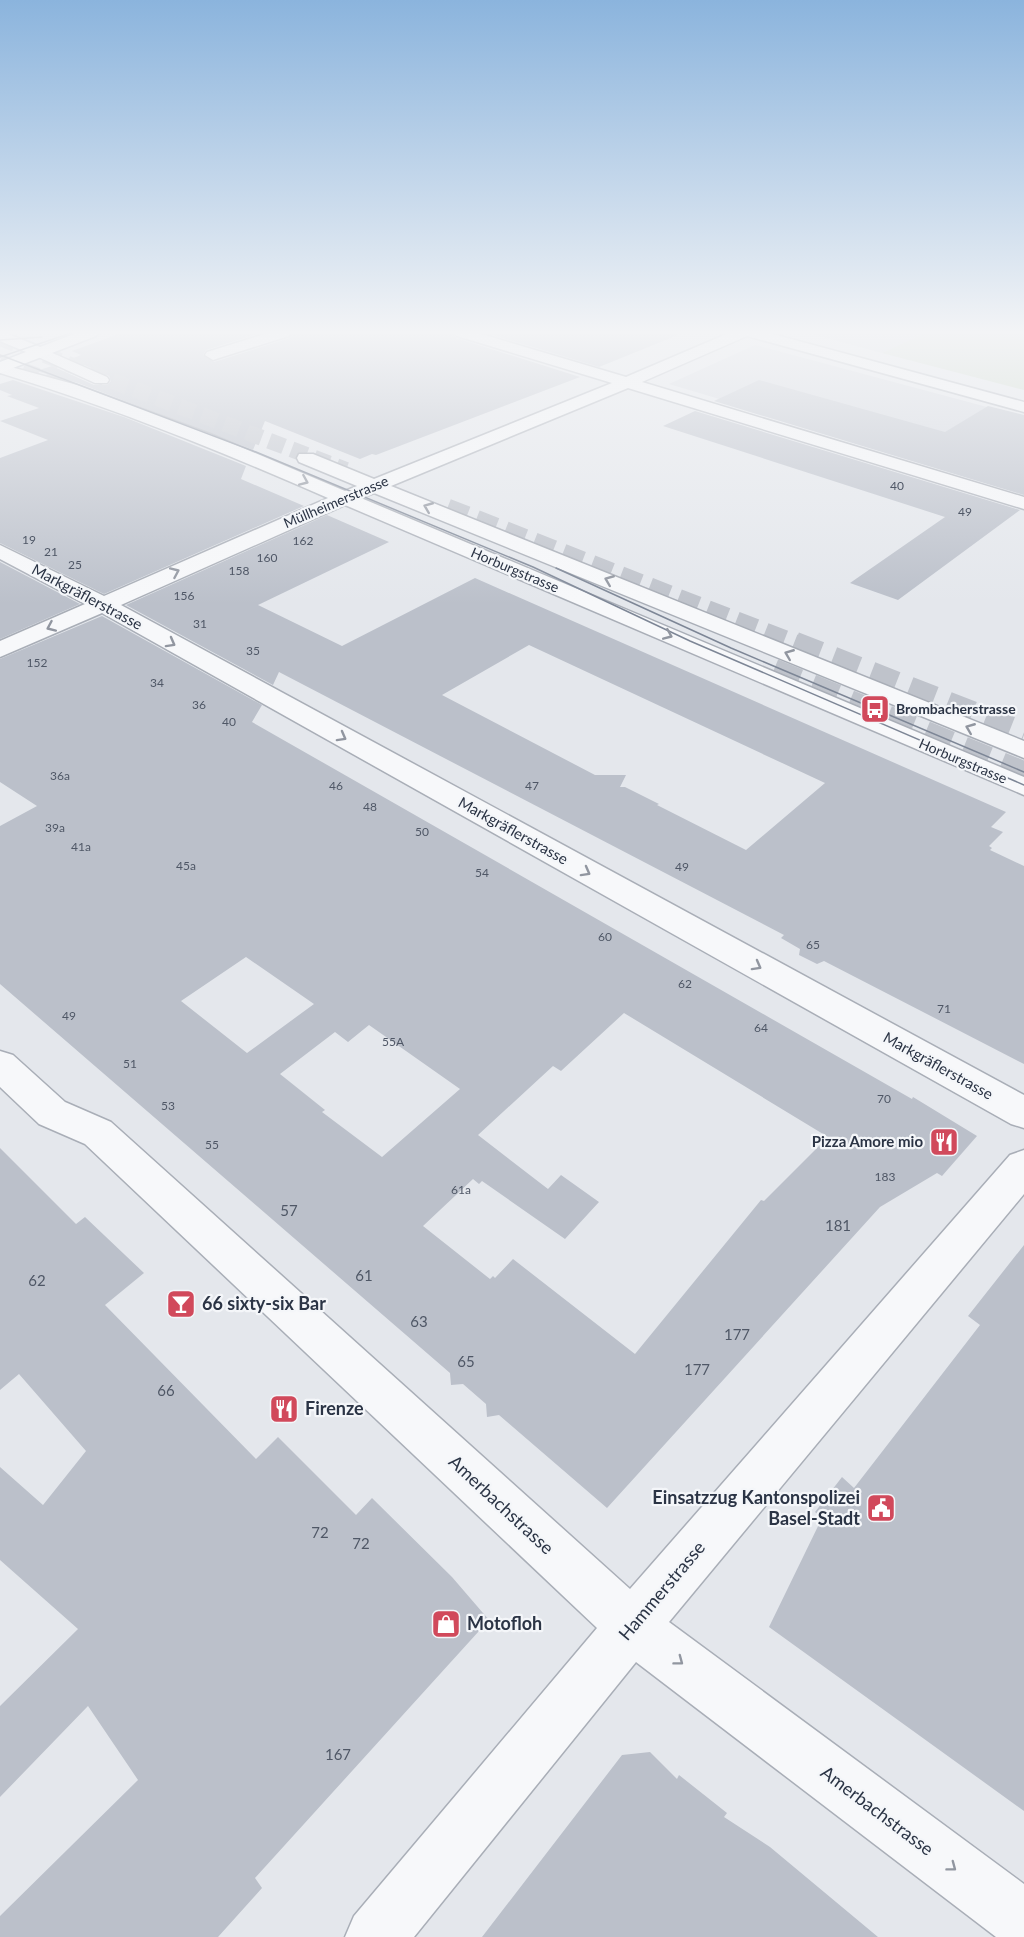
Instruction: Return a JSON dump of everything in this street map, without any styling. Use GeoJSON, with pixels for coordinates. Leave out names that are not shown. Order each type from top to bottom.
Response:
{"type":"FeatureCollection","features":[{"type":"Feature","properties":{"kind":"street","name":"Horburgstrasse"},"geometry":{"type":"LineString","coordinates":[[165,423],[204,438],[1024,787]]}},
{"type":"Feature","properties":{"kind":"street"},"geometry":{"type":"LineString","coordinates":[[219,423],[264,441]]}},
{"type":"Feature","properties":{"kind":"street","name":"Müllheimerstrasse"},"geometry":{"type":"LineString","coordinates":[[0,650],[374,485],[527,423]]}},
{"type":"Feature","properties":{"kind":"street"},"geometry":{"type":"LineString","coordinates":[[761,423],[1024,503]]}},
{"type":"Feature","properties":{"kind":"street","name":"Horburgstrasse"},"geometry":{"type":"LineString","coordinates":[[285,449],[1024,750]]}},
{"type":"Feature","properties":{"kind":"street","name":"Markgräflerstrasse"},"geometry":{"type":"LineString","coordinates":[[0,551],[102,604],[1024,1113]]}},
{"type":"Feature","properties":{"kind":"street","name":"Amerbachstrasse"},"geometry":{"type":"LineString","coordinates":[[0,1065],[52,1113],[98,1133],[632,1626],[1024,1921]]}},
{"type":"Feature","properties":{"kind":"street","name":"Hammerstrasse"},"geometry":{"type":"LineString","coordinates":[[375,1937],[632,1626],[1024,1166]]}},
{"type":"Feature","properties":{"kind":"shaded area"},"geometry":{"type":"Polygon","coordinates":[[[802,423],[960,423],[908,455],[802,423]]]}},
{"type":"Feature","properties":{"kind":"building"},"geometry":{"type":"Polygon","coordinates":[[[6,423],[140,423],[246,466],[241,479],[304,506],[104,594],[0,543],[0,458],[48,440],[6,423]]]}},
{"type":"Feature","properties":{"kind":"building"},"geometry":{"type":"Polygon","coordinates":[[[184,423],[264,423],[253,450],[184,423]]]}},
{"type":"Feature","properties":{"kind":"building"},"geometry":{"type":"Polygon","coordinates":[[[271,423],[459,423],[376,455],[372,454],[360,459],[271,423]]]}},
{"type":"Feature","properties":{"kind":"building"},"geometry":{"type":"Polygon","coordinates":[[[669,423],[736,423],[1020,510],[898,600],[850,583],[945,517],[663,426],[669,423]]]}},
{"type":"Feature","properties":{"kind":"building"},"geometry":{"type":"Polygon","coordinates":[[[788,423],[914,423],[945,432],[959,423],[1024,423],[1024,495],[788,423]]]}},
{"type":"Feature","properties":{"kind":"building"},"geometry":{"type":"Polygon","coordinates":[[[327,515],[389,542],[258,605],[342,646],[475,578],[1006,812],[991,827],[1003,832],[989,846],[992,848],[990,850],[1024,866],[1024,1064],[824,961],[817,964],[799,955],[800,949],[781,938],[784,935],[279,672],[273,685],[126,605],[327,515]],[[529,645],[442,695],[595,775],[626,775],[620,787],[625,787],[659,804],[657,805],[746,850],[825,783],[529,645]]]}},
{"type":"Feature","properties":{"kind":"building"},"geometry":{"type":"Polygon","coordinates":[[[0,562],[80,604],[0,639],[0,562]]]}},
{"type":"Feature","properties":{"kind":"building"},"geometry":{"type":"Polygon","coordinates":[[[102,616],[262,705],[252,722],[912,1099],[913,1097],[977,1136],[942,1176],[937,1173],[880,1207],[607,1508],[499,1415],[487,1417],[486,1404],[463,1384],[451,1385],[450,1373],[0,984],[0,826],[37,806],[0,782],[0,659],[102,616]],[[246,957],[181,1001],[247,1053],[314,1004],[246,957]],[[624,1013],[561,1071],[553,1066],[478,1135],[548,1189],[561,1175],[599,1202],[565,1239],[482,1181],[479,1184],[473,1179],[423,1226],[490,1279],[493,1276],[495,1278],[513,1259],[635,1354],[761,1200],[764,1201],[828,1137],[624,1013]],[[369,1025],[348,1042],[335,1032],[280,1074],[325,1110],[322,1112],[382,1157],[460,1089],[369,1025]]]}},
{"type":"Feature","properties":{"kind":"building"},"geometry":{"type":"Polygon","coordinates":[[[0,1148],[76,1224],[85,1217],[144,1273],[105,1305],[256,1459],[278,1437],[356,1515],[372,1498],[452,1577],[489,1620],[255,1878],[262,1888],[218,1937],[0,1937],[0,1916],[138,1780],[88,1706],[0,1797],[0,1706],[78,1629],[0,1560],[0,1467],[43,1505],[86,1451],[19,1374],[0,1390],[0,1148]]]}},
{"type":"Feature","properties":{"kind":"building"},"geometry":{"type":"Polygon","coordinates":[[[1024,1245],[1024,1811],[769,1627],[822,1518],[815,1512],[842,1477],[854,1488],[980,1325],[968,1316],[1024,1245]]]}},
{"type":"Feature","properties":{"kind":"building"},"geometry":{"type":"Polygon","coordinates":[[[650,1752],[677,1779],[679,1775],[727,1813],[724,1817],[770,1847],[878,1937],[482,1937],[622,1755],[650,1752]]]}},
{"type":"Feature","properties":{"kind":"tunnel"},"geometry":{"type":"LineString","coordinates":[[224,423],[346,470]]}},
{"type":"Feature","properties":{"kind":"tunnel"},"geometry":{"type":"LineString","coordinates":[[447,509],[798,646]]}},
{"type":"Feature","properties":{"kind":"tunnel"},"geometry":{"type":"LineString","coordinates":[[794,645],[1024,735]]}},
{"type":"Feature","properties":{"kind":"tunnel"},"geometry":{"type":"LineString","coordinates":[[773,672],[1024,775]]}},
{"type":"Feature","properties":{"kind":"tram line"},"geometry":{"type":"LineString","coordinates":[[181,423],[256,452],[533,567],[690,641],[1024,785]]}},
{"type":"Feature","properties":{"kind":"tram line"},"geometry":{"type":"LineString","coordinates":[[556,568],[731,648],[1024,772]]}},
{"type":"Feature","properties":{"kind":"place","name":"Brombacherstrasse"},"geometry":{"type":"Point","coordinates":[875,709]}},
{"type":"Feature","properties":{"kind":"place","name":"Pizza Amore mio"},"geometry":{"type":"Point","coordinates":[944,1142]}},
{"type":"Feature","properties":{"kind":"place","name":"66 sixty-six Bar"},"geometry":{"type":"Point","coordinates":[181,1304]}},
{"type":"Feature","properties":{"kind":"place","name":"Firenze"},"geometry":{"type":"Point","coordinates":[284,1409]}},
{"type":"Feature","properties":{"kind":"place","name":"Einsatzzug Kantonspolizei Basel-Stadt"},"geometry":{"type":"Point","coordinates":[881,1508]}},
{"type":"Feature","properties":{"kind":"place","name":"Motofloh"},"geometry":{"type":"Point","coordinates":[446,1624]}}]}
